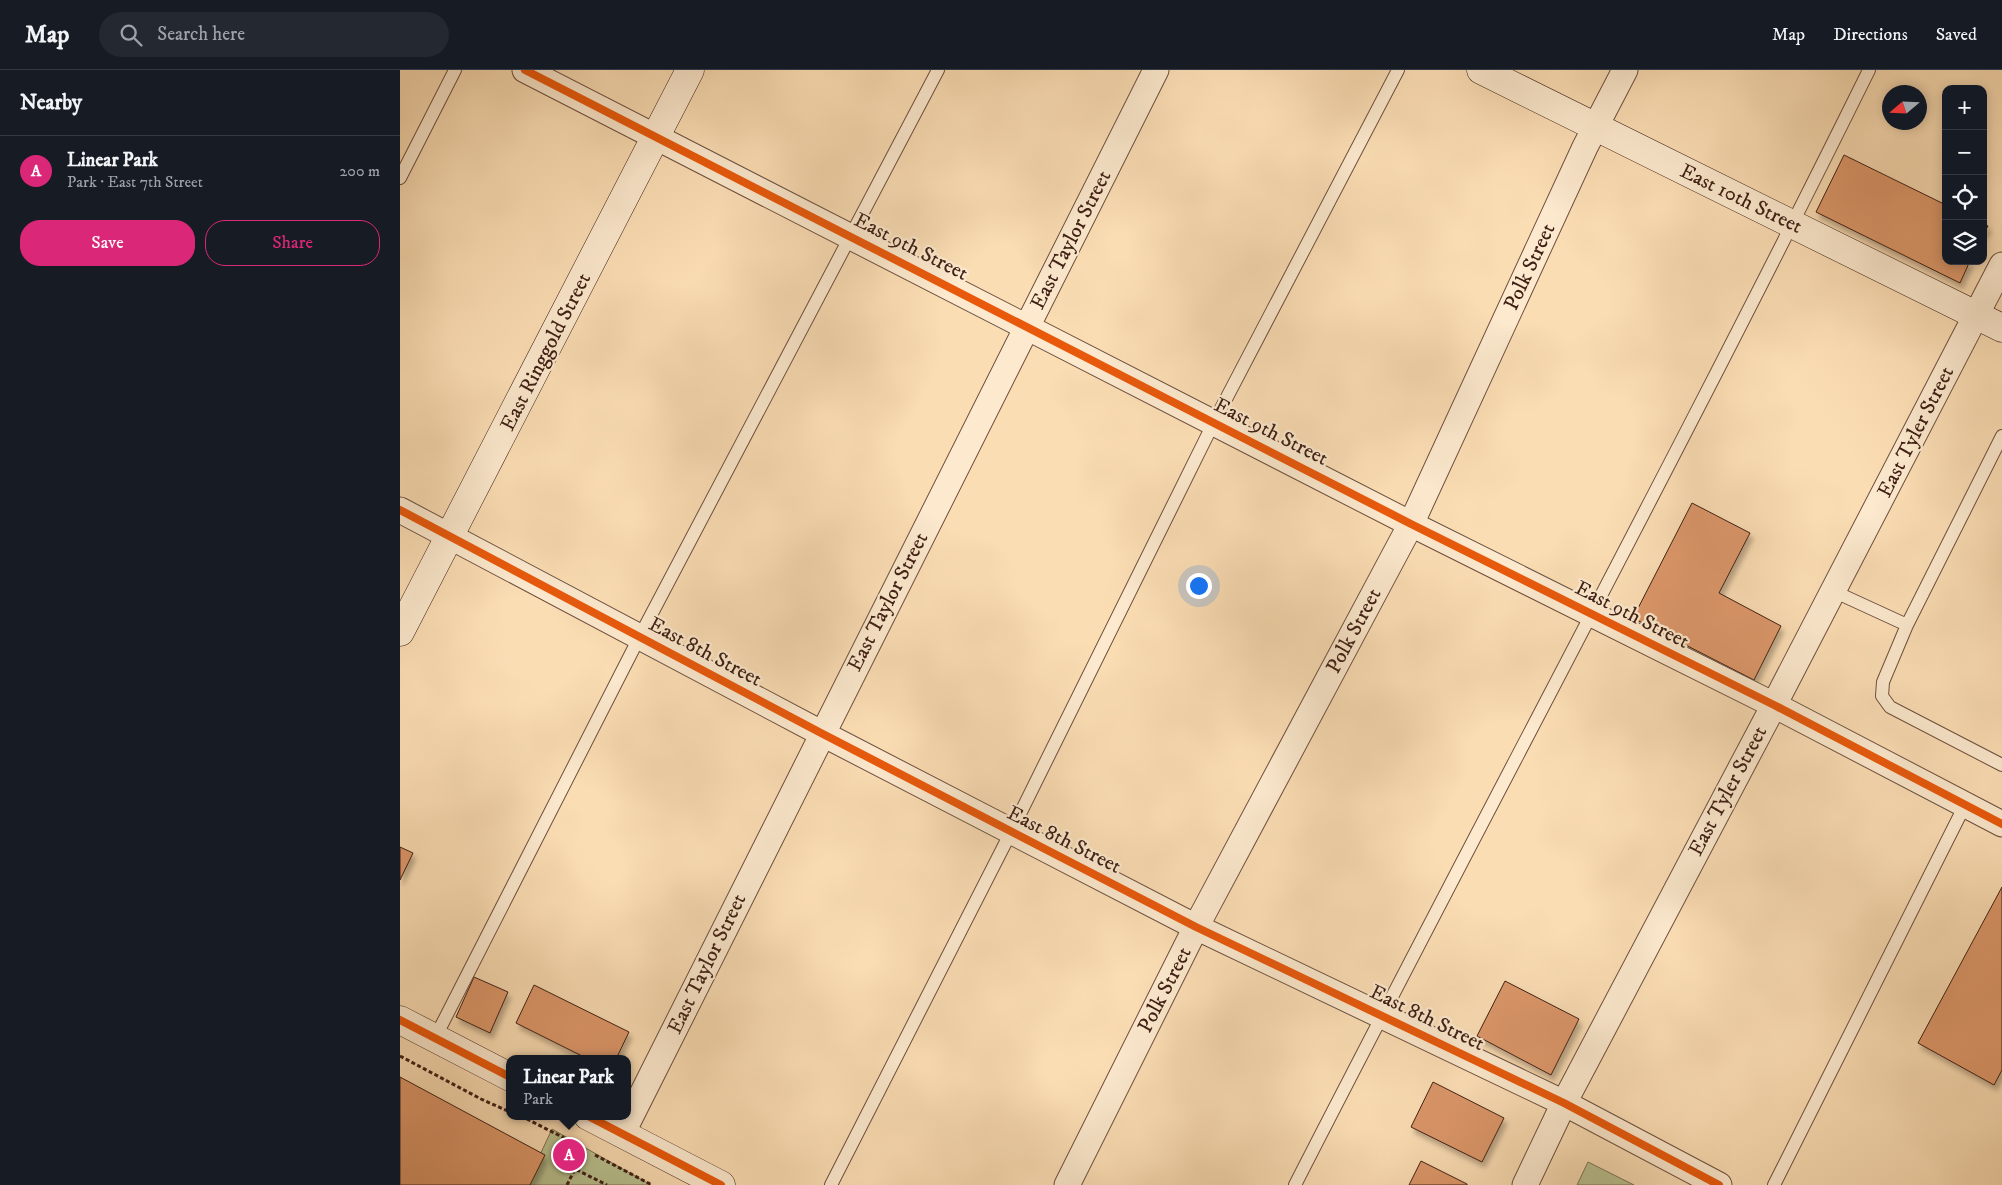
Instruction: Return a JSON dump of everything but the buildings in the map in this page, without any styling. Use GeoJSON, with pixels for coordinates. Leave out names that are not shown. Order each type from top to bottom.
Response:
{"type":"FeatureCollection","features":[{"type":"Feature","properties":{"kind":"street","name":"East 9th Street"},"geometry":{"type":"LineString","coordinates":[[525,70],[658,136],[1411,524],[1774,705],[2002,824]]}},
{"type":"Feature","properties":{"kind":"street","name":"East Ringgold Street"},"geometry":{"type":"LineString","coordinates":[[400,632],[658,136],[690,70]]}},
{"type":"Feature","properties":{"kind":"street","name":"East Taylor Street"},"geometry":{"type":"LineString","coordinates":[[631,1116],[821,734],[1156,70]]}},
{"type":"Feature","properties":{"kind":"street","name":"East 10th Street"},"geometry":{"type":"LineString","coordinates":[[1481,70],[2002,328]]}},
{"type":"Feature","properties":{"kind":"street","name":"Polk Street"},"geometry":{"type":"LineString","coordinates":[[1067,1185],[1196,928],[1411,524],[1595,128],[1625,70]]}},
{"type":"Feature","properties":{"kind":"street","name":"East Tyler Street"},"geometry":{"type":"LineString","coordinates":[[1525,1185],[1564,1103],[1774,705],[2002,265]]}},
{"type":"Feature","properties":{"kind":"street","name":"East 8th Street"},"geometry":{"type":"LineString","coordinates":[[400,510],[821,734],[1196,928],[1564,1103],[1719,1185]]}},
{"type":"Feature","properties":{"kind":"street"},"geometry":{"type":"LineString","coordinates":[[400,1020],[506,1075]]}},
{"type":"Feature","properties":{"kind":"street"},"geometry":{"type":"LineString","coordinates":[[596,1120],[722,1185]]}},
{"type":"Feature","properties":{"kind":"street","name":"East Taylor Street"},"geometry":{"type":"LineString","coordinates":[[622,1134],[629,1120]]}},
{"type":"Feature","properties":{"kind":"lane"},"geometry":{"type":"LineString","coordinates":[[400,178],[456,70]]}},
{"type":"Feature","properties":{"kind":"lane"},"geometry":{"type":"LineString","coordinates":[[435,1038],[640,636],[849,235],[938,70]]}},
{"type":"Feature","properties":{"kind":"lane"},"geometry":{"type":"LineString","coordinates":[[831,1185],[1011,832],[1214,422],[1398,70]]}},
{"type":"Feature","properties":{"kind":"lane"},"geometry":{"type":"LineString","coordinates":[[1295,1185],[1381,1016],[1593,614],[1869,70]]}},
{"type":"Feature","properties":{"kind":"lane"},"geometry":{"type":"LineString","coordinates":[[2002,436],[1906,625],[1883,682],[1882,696],[1890,707],[2002,765]]}},
{"type":"Feature","properties":{"kind":"lane"},"geometry":{"type":"LineString","coordinates":[[1833,591],[1906,625]]}},
{"type":"Feature","properties":{"kind":"lane"},"geometry":{"type":"LineString","coordinates":[[1774,1185],[1966,805]]}},
{"type":"Feature","properties":{"kind":"path"},"geometry":{"type":"LineString","coordinates":[[400,1056],[506,1110]]}},
{"type":"Feature","properties":{"kind":"path"},"geometry":{"type":"LineString","coordinates":[[567,1185],[575,1169],[607,1185]]}},
{"type":"Feature","properties":{"kind":"green space"},"geometry":{"type":"Polygon","coordinates":[[[552,1129],[651,1185],[526,1185],[552,1129]]]}},
{"type":"Feature","properties":{"kind":"green space"},"geometry":{"type":"Polygon","coordinates":[[[1588,1162],[1634,1185],[1577,1185],[1588,1162]]]}},
{"type":"Feature","properties":{"kind":"cycle path"},"geometry":{"type":"LineString","coordinates":[[525,70],[1411,524],[1774,705],[2002,824]]}},
{"type":"Feature","properties":{"kind":"cycle path"},"geometry":{"type":"LineString","coordinates":[[400,510],[821,733],[1196,927],[1564,1103],[1719,1185]]}},
{"type":"Feature","properties":{"kind":"cycle path"},"geometry":{"type":"LineString","coordinates":[[400,1020],[506,1075]]}},
{"type":"Feature","properties":{"kind":"cycle path"},"geometry":{"type":"LineString","coordinates":[[596,1120],[721,1185]]}},
{"type":"Feature","properties":{"kind":"place","name":"Linear Park"},"geometry":{"type":"Point","coordinates":[569,1155]}}]}
